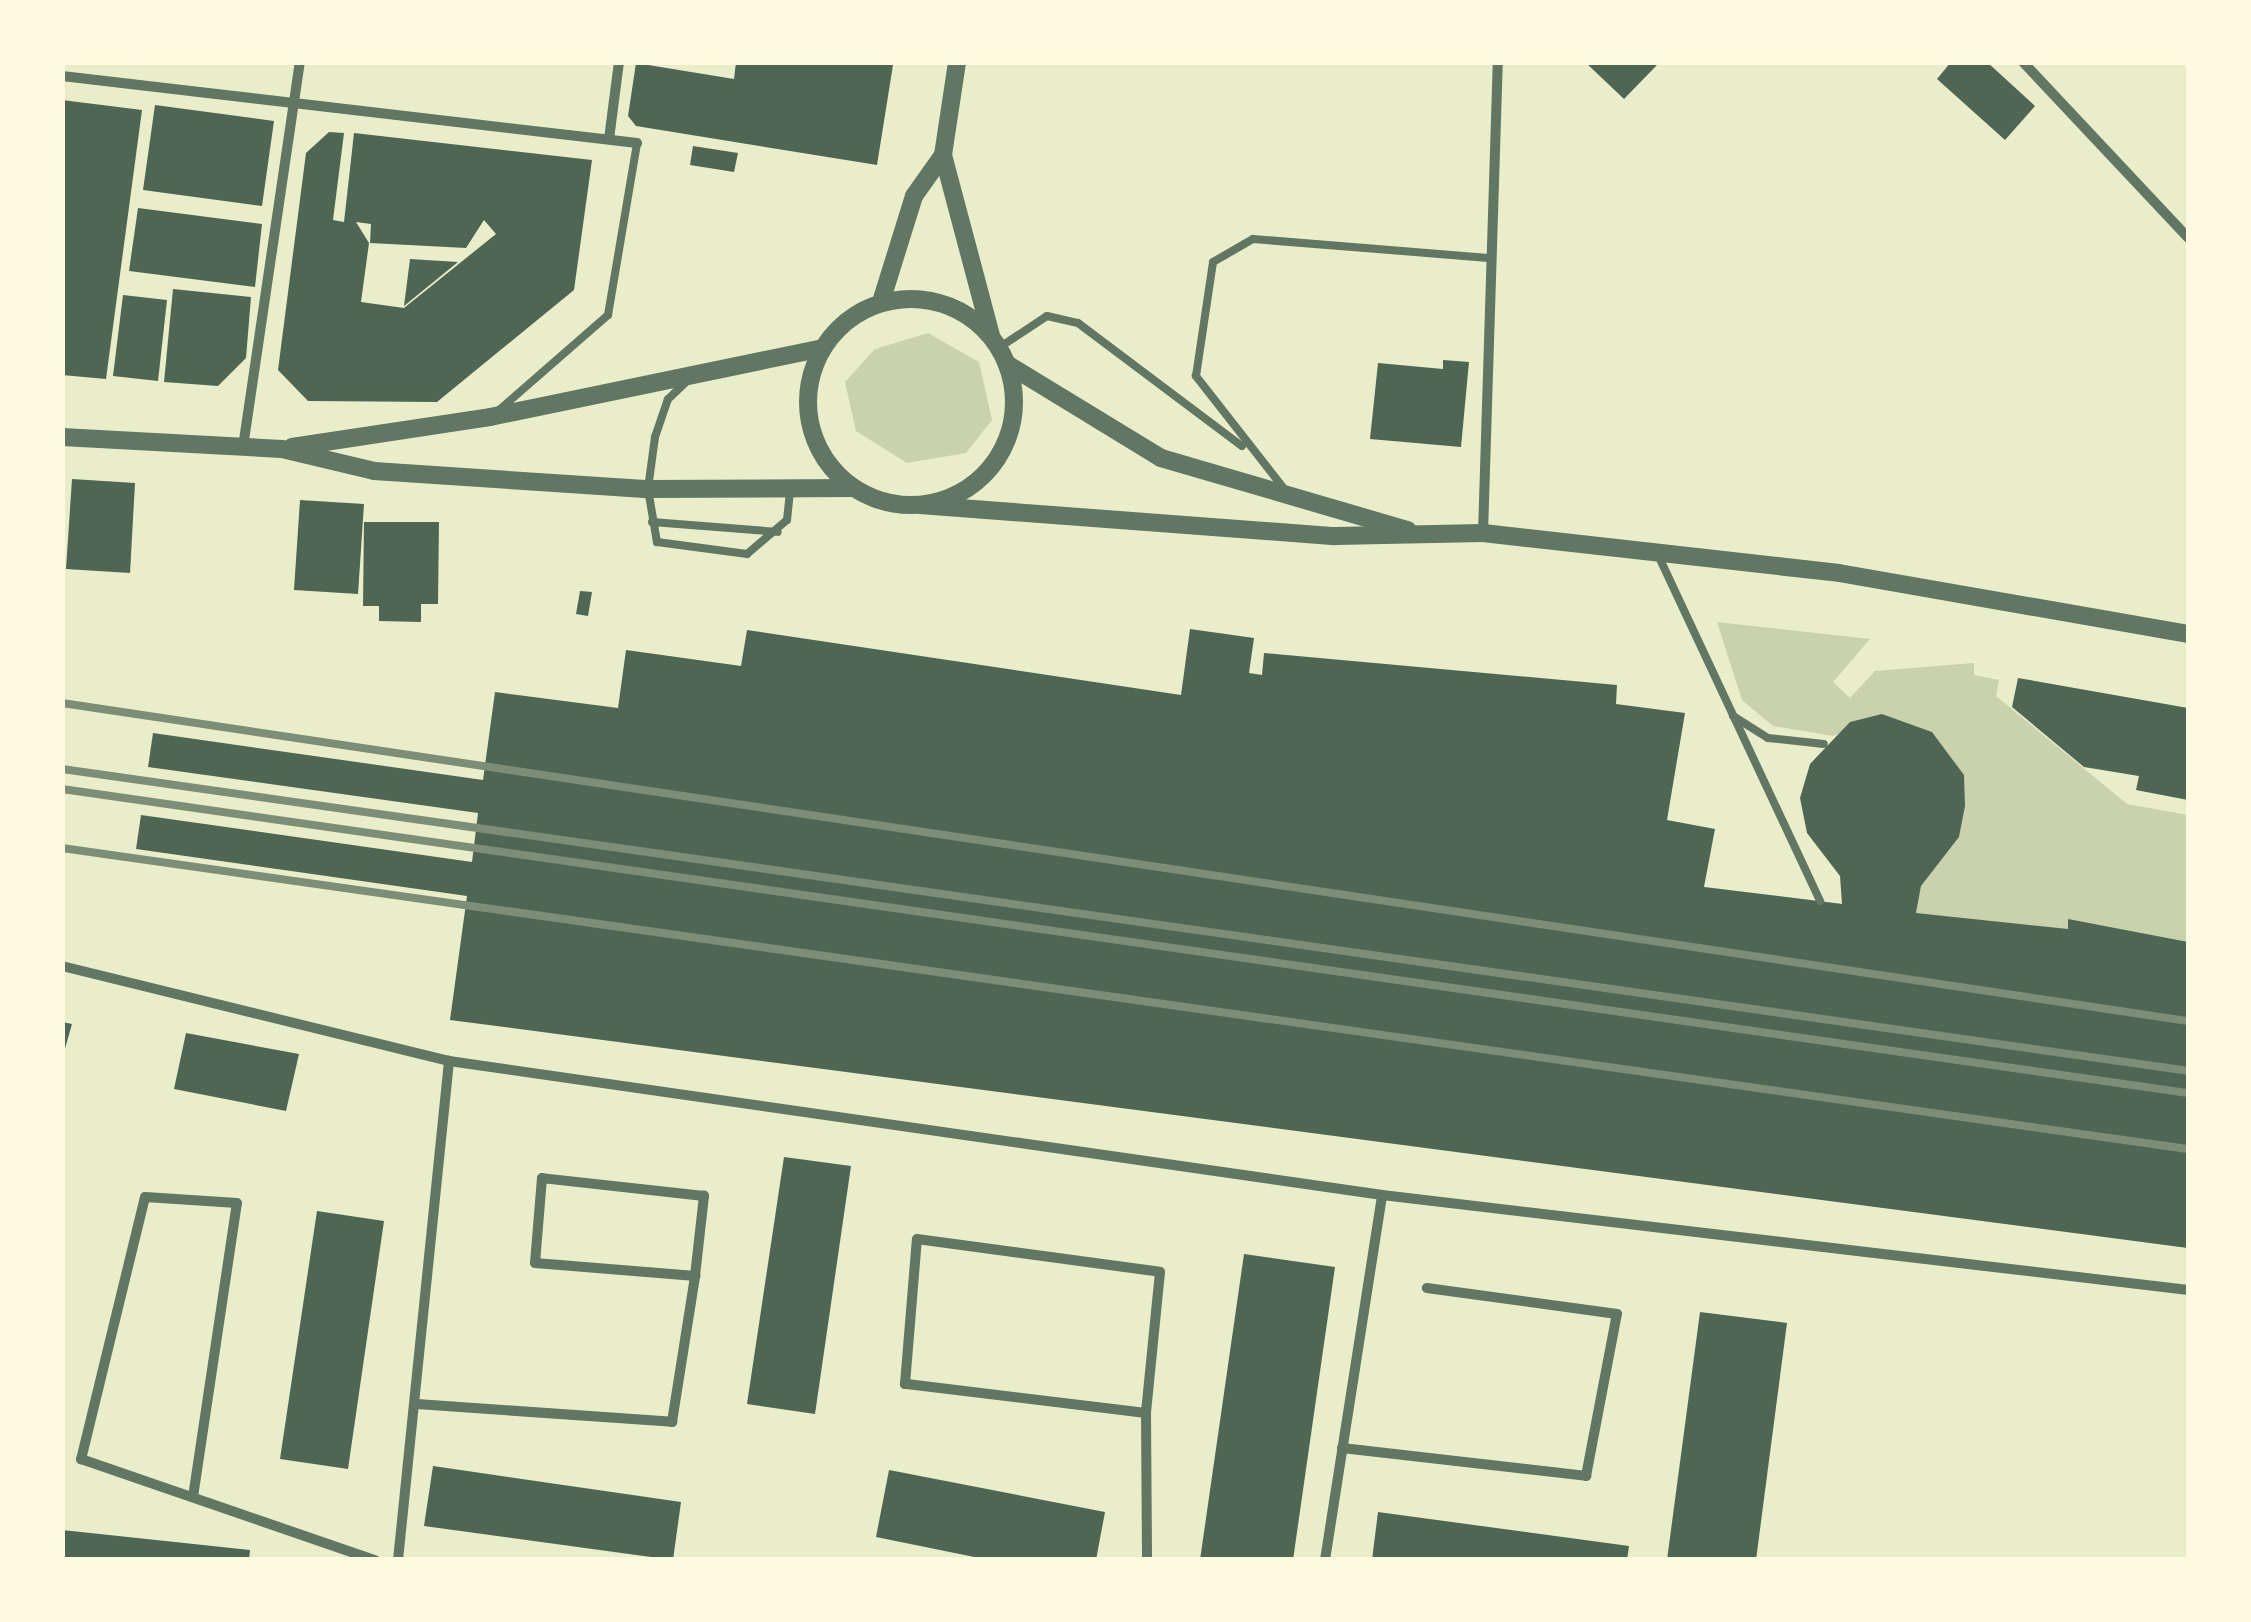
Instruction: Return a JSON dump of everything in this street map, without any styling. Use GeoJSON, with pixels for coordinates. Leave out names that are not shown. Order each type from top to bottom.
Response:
{"type":"FeatureCollection","features":[{"type":"Feature","properties":{"kind":"street"},"geometry":{"type":"LineString","coordinates":[[243,447],[300,62]]}},
{"type":"Feature","properties":{"kind":"street"},"geometry":{"type":"LineString","coordinates":[[609,139],[620,62]]}},
{"type":"Feature","properties":{"kind":"street"},"geometry":{"type":"LineString","coordinates":[[920,504],[957,494],[988,471],[1014,401],[943,155],[957,62]]}},
{"type":"Feature","properties":{"kind":"street"},"geometry":{"type":"LineString","coordinates":[[1483,533],[1498,62]]}},
{"type":"Feature","properties":{"kind":"street"},"geometry":{"type":"LineString","coordinates":[[2023,62],[2188,238]]}},
{"type":"Feature","properties":{"kind":"street"},"geometry":{"type":"LineString","coordinates":[[62,76],[637,143]]}},
{"type":"Feature","properties":{"kind":"street"},"geometry":{"type":"LineString","coordinates":[[881,302],[914,196],[943,155]]}},
{"type":"Feature","properties":{"kind":"street"},"geometry":{"type":"LineString","coordinates":[[282,449],[490,418],[698,370],[822,348],[881,302],[921,298],[960,310],[999,349],[1161,458],[1294,501],[1438,538]]}},
{"type":"Feature","properties":{"kind":"street"},"geometry":{"type":"LineString","coordinates":[[822,348],[808,386],[809,425],[826,461],[854,488]]}},
{"type":"Feature","properties":{"kind":"street"},"geometry":{"type":"LineString","coordinates":[[62,437],[282,449],[374,470],[648,489],[790,492],[854,488],[920,504],[1438,538],[1483,533],[1839,573],[2188,634]]}},
{"type":"Feature","properties":{"kind":"street"},"geometry":{"type":"LineString","coordinates":[[62,966],[449,1061],[1382,1195],[2188,1290]]}},
{"type":"Feature","properties":{"kind":"street"},"geometry":{"type":"LineString","coordinates":[[398,1560],[449,1061]]}},
{"type":"Feature","properties":{"kind":"street"},"geometry":{"type":"LineString","coordinates":[[416,1404],[672,1422],[695,1276],[704,1196],[542,1178],[535,1263],[695,1276]]}},
{"type":"Feature","properties":{"kind":"street"},"geometry":{"type":"LineString","coordinates":[[1325,1560],[1382,1195]]}},
{"type":"Feature","properties":{"kind":"street"},"geometry":{"type":"LineString","coordinates":[[194,1497],[237,1203],[145,1197],[81,1459],[375,1560]]}},
{"type":"Feature","properties":{"kind":"street"},"geometry":{"type":"LineString","coordinates":[[1146,1413],[905,1384],[917,1240],[1160,1272],[1146,1413],[1147,1560]]}},
{"type":"Feature","properties":{"kind":"street"},"geometry":{"type":"LineString","coordinates":[[1342,1448],[1586,1476],[1617,1314],[1427,1288]]}},
{"type":"Feature","properties":{"kind":"lane"},"geometry":{"type":"LineString","coordinates":[[490,418],[608,314],[637,143]]}},
{"type":"Feature","properties":{"kind":"lane"},"geometry":{"type":"LineString","coordinates":[[1294,501],[1254,455],[1196,376],[1212,262],[1228,249],[1253,239],[1491,258]]}},
{"type":"Feature","properties":{"kind":"lane"},"geometry":{"type":"LineString","coordinates":[[999,349],[1047,316],[1078,323],[1254,455]]}},
{"type":"Feature","properties":{"kind":"lane"},"geometry":{"type":"LineString","coordinates":[[698,370],[668,399],[648,489],[652,522],[666,547],[748,554],[778,532],[790,492]]}},
{"type":"Feature","properties":{"kind":"lane"},"geometry":{"type":"LineString","coordinates":[[652,522],[778,532]]}},
{"type":"Feature","properties":{"kind":"lane"},"geometry":{"type":"LineString","coordinates":[[1657,552],[1820,901]]}},
{"type":"Feature","properties":{"kind":"lane"},"geometry":{"type":"LineString","coordinates":[[1732,716],[1768,738],[1824,744]]}},
{"type":"Feature","properties":{"kind":"green space"},"geometry":{"type":"Polygon","coordinates":[[[928,333],[979,362],[992,420],[966,453],[907,463],[856,431],[845,382],[875,349],[928,333]]]}},
{"type":"Feature","properties":{"kind":"green space"},"geometry":{"type":"Polygon","coordinates":[[[1717,622],[1870,639],[1833,682],[1850,698],[1875,671],[1974,663],[1974,675],[1999,680],[1996,696],[2127,804],[2188,815],[2188,1248],[1568,1166],[1704,887],[1916,913],[1921,886],[1959,837],[1964,775],[1932,732],[1882,714],[1833,736],[1773,726],[1742,700],[1717,622]]]}},
{"type":"Feature","properties":{"kind":"building"},"geometry":{"type":"Polygon","coordinates":[[[736,62],[893,65],[877,165],[636,126],[628,116],[636,63],[734,79],[736,62]]]}},
{"type":"Feature","properties":{"kind":"building"},"geometry":{"type":"Polygon","coordinates":[[[1585,62],[1655,62],[1657,65],[1624,99],[1585,62]]]}},
{"type":"Feature","properties":{"kind":"building"},"geometry":{"type":"Polygon","coordinates":[[[1951,62],[1987,62],[2035,106],[2005,140],[1937,79],[1951,62]]]}},
{"type":"Feature","properties":{"kind":"building"},"geometry":{"type":"Polygon","coordinates":[[[62,100],[142,110],[106,379],[62,375],[62,100]]]}},
{"type":"Feature","properties":{"kind":"building"},"geometry":{"type":"Polygon","coordinates":[[[155,105],[274,121],[262,206],[143,190],[155,105]]]}},
{"type":"Feature","properties":{"kind":"building"},"geometry":{"type":"Polygon","coordinates":[[[329,132],[344,133],[333,220],[344,222],[354,133],[592,160],[574,290],[437,402],[308,401],[278,370],[306,153],[329,132]],[[484,220],[466,248],[370,243],[371,224],[356,222],[369,243],[361,302],[404,308],[496,234],[484,220]]]}},
{"type":"Feature","properties":{"kind":"building"},"geometry":{"type":"Polygon","coordinates":[[[693,146],[738,153],[734,172],[690,165],[693,146]]]}},
{"type":"Feature","properties":{"kind":"building"},"geometry":{"type":"Polygon","coordinates":[[[138,208],[262,224],[255,287],[129,271],[138,208]]]}},
{"type":"Feature","properties":{"kind":"building"},"geometry":{"type":"Polygon","coordinates":[[[410,259],[458,262],[404,306],[410,259]]]}},
{"type":"Feature","properties":{"kind":"building"},"geometry":{"type":"Polygon","coordinates":[[[173,289],[251,297],[246,358],[218,386],[164,382],[173,289]]]}},
{"type":"Feature","properties":{"kind":"building"},"geometry":{"type":"Polygon","coordinates":[[[123,295],[167,300],[158,381],[113,376],[123,295]]]}},
{"type":"Feature","properties":{"kind":"building"},"geometry":{"type":"Polygon","coordinates":[[[1443,360],[1469,362],[1461,447],[1370,439],[1378,363],[1443,369],[1443,360]]]}},
{"type":"Feature","properties":{"kind":"building"},"geometry":{"type":"Polygon","coordinates":[[[72,479],[135,483],[130,573],[66,569],[72,479]]]}},
{"type":"Feature","properties":{"kind":"building"},"geometry":{"type":"Polygon","coordinates":[[[300,500],[364,504],[358,594],[294,590],[300,500]]]}},
{"type":"Feature","properties":{"kind":"building"},"geometry":{"type":"Polygon","coordinates":[[[364,522],[439,522],[438,604],[421,604],[421,622],[379,621],[379,606],[363,606],[364,522]]]}},
{"type":"Feature","properties":{"kind":"building"},"geometry":{"type":"Polygon","coordinates":[[[580,591],[592,592],[588,616],[576,614],[580,591]]]}},
{"type":"Feature","properties":{"kind":"building"},"geometry":{"type":"Polygon","coordinates":[[[1190,629],[1254,638],[1249,673],[1262,675],[1264,653],[1617,685],[1616,704],[1685,713],[1667,820],[1715,829],[1704,887],[1842,904],[1840,876],[1807,833],[1800,798],[1810,764],[1850,722],[1882,714],[1932,732],[1964,775],[1965,806],[1959,837],[1921,886],[1916,913],[2068,929],[2068,919],[2188,942],[2188,1248],[450,1020],[467,896],[136,849],[141,815],[472,862],[478,813],[148,767],[153,733],[483,780],[495,692],[618,708],[626,650],[741,666],[747,630],[1181,695],[1190,629]]]}},
{"type":"Feature","properties":{"kind":"building"},"geometry":{"type":"Polygon","coordinates":[[[2018,678],[2188,708],[2188,800],[2136,790],[2139,776],[2084,767],[2012,707],[2018,678]]]}},
{"type":"Feature","properties":{"kind":"building"},"geometry":{"type":"Polygon","coordinates":[[[62,1022],[72,1024],[64,1052],[62,1052],[62,1022]]]}},
{"type":"Feature","properties":{"kind":"building"},"geometry":{"type":"Polygon","coordinates":[[[186,1033],[299,1054],[286,1111],[174,1089],[186,1033]]]}},
{"type":"Feature","properties":{"kind":"building"},"geometry":{"type":"Polygon","coordinates":[[[784,1157],[851,1166],[815,1414],[747,1404],[784,1157]]]}},
{"type":"Feature","properties":{"kind":"building"},"geometry":{"type":"Polygon","coordinates":[[[317,1211],[384,1221],[348,1469],[280,1459],[317,1211]]]}},
{"type":"Feature","properties":{"kind":"building"},"geometry":{"type":"Polygon","coordinates":[[[1244,1254],[1335,1267],[1293,1560],[1200,1560],[1244,1254]]]}},
{"type":"Feature","properties":{"kind":"building"},"geometry":{"type":"Polygon","coordinates":[[[1700,1312],[1787,1323],[1756,1560],[1667,1560],[1700,1312]]]}},
{"type":"Feature","properties":{"kind":"building"},"geometry":{"type":"Polygon","coordinates":[[[433,1466],[681,1502],[673,1560],[424,1526],[433,1466]]]}},
{"type":"Feature","properties":{"kind":"building"},"geometry":{"type":"Polygon","coordinates":[[[889,1470],[1105,1512],[1096,1560],[989,1560],[876,1537],[889,1470]]]}},
{"type":"Feature","properties":{"kind":"building"},"geometry":{"type":"Polygon","coordinates":[[[1378,1512],[1629,1546],[1627,1560],[1372,1560],[1378,1512]]]}},
{"type":"Feature","properties":{"kind":"building"},"geometry":{"type":"Polygon","coordinates":[[[62,1530],[250,1550],[249,1560],[62,1560],[62,1530]]]}},
{"type":"Feature","properties":{"kind":"railway"},"geometry":{"type":"LineString","coordinates":[[62,703],[2188,1021]]}},
{"type":"Feature","properties":{"kind":"railway"},"geometry":{"type":"LineString","coordinates":[[62,769],[2188,1071]]}},
{"type":"Feature","properties":{"kind":"railway"},"geometry":{"type":"LineString","coordinates":[[62,789],[2188,1093]]}},
{"type":"Feature","properties":{"kind":"railway"},"geometry":{"type":"LineString","coordinates":[[62,848],[2188,1149]]}}]}
